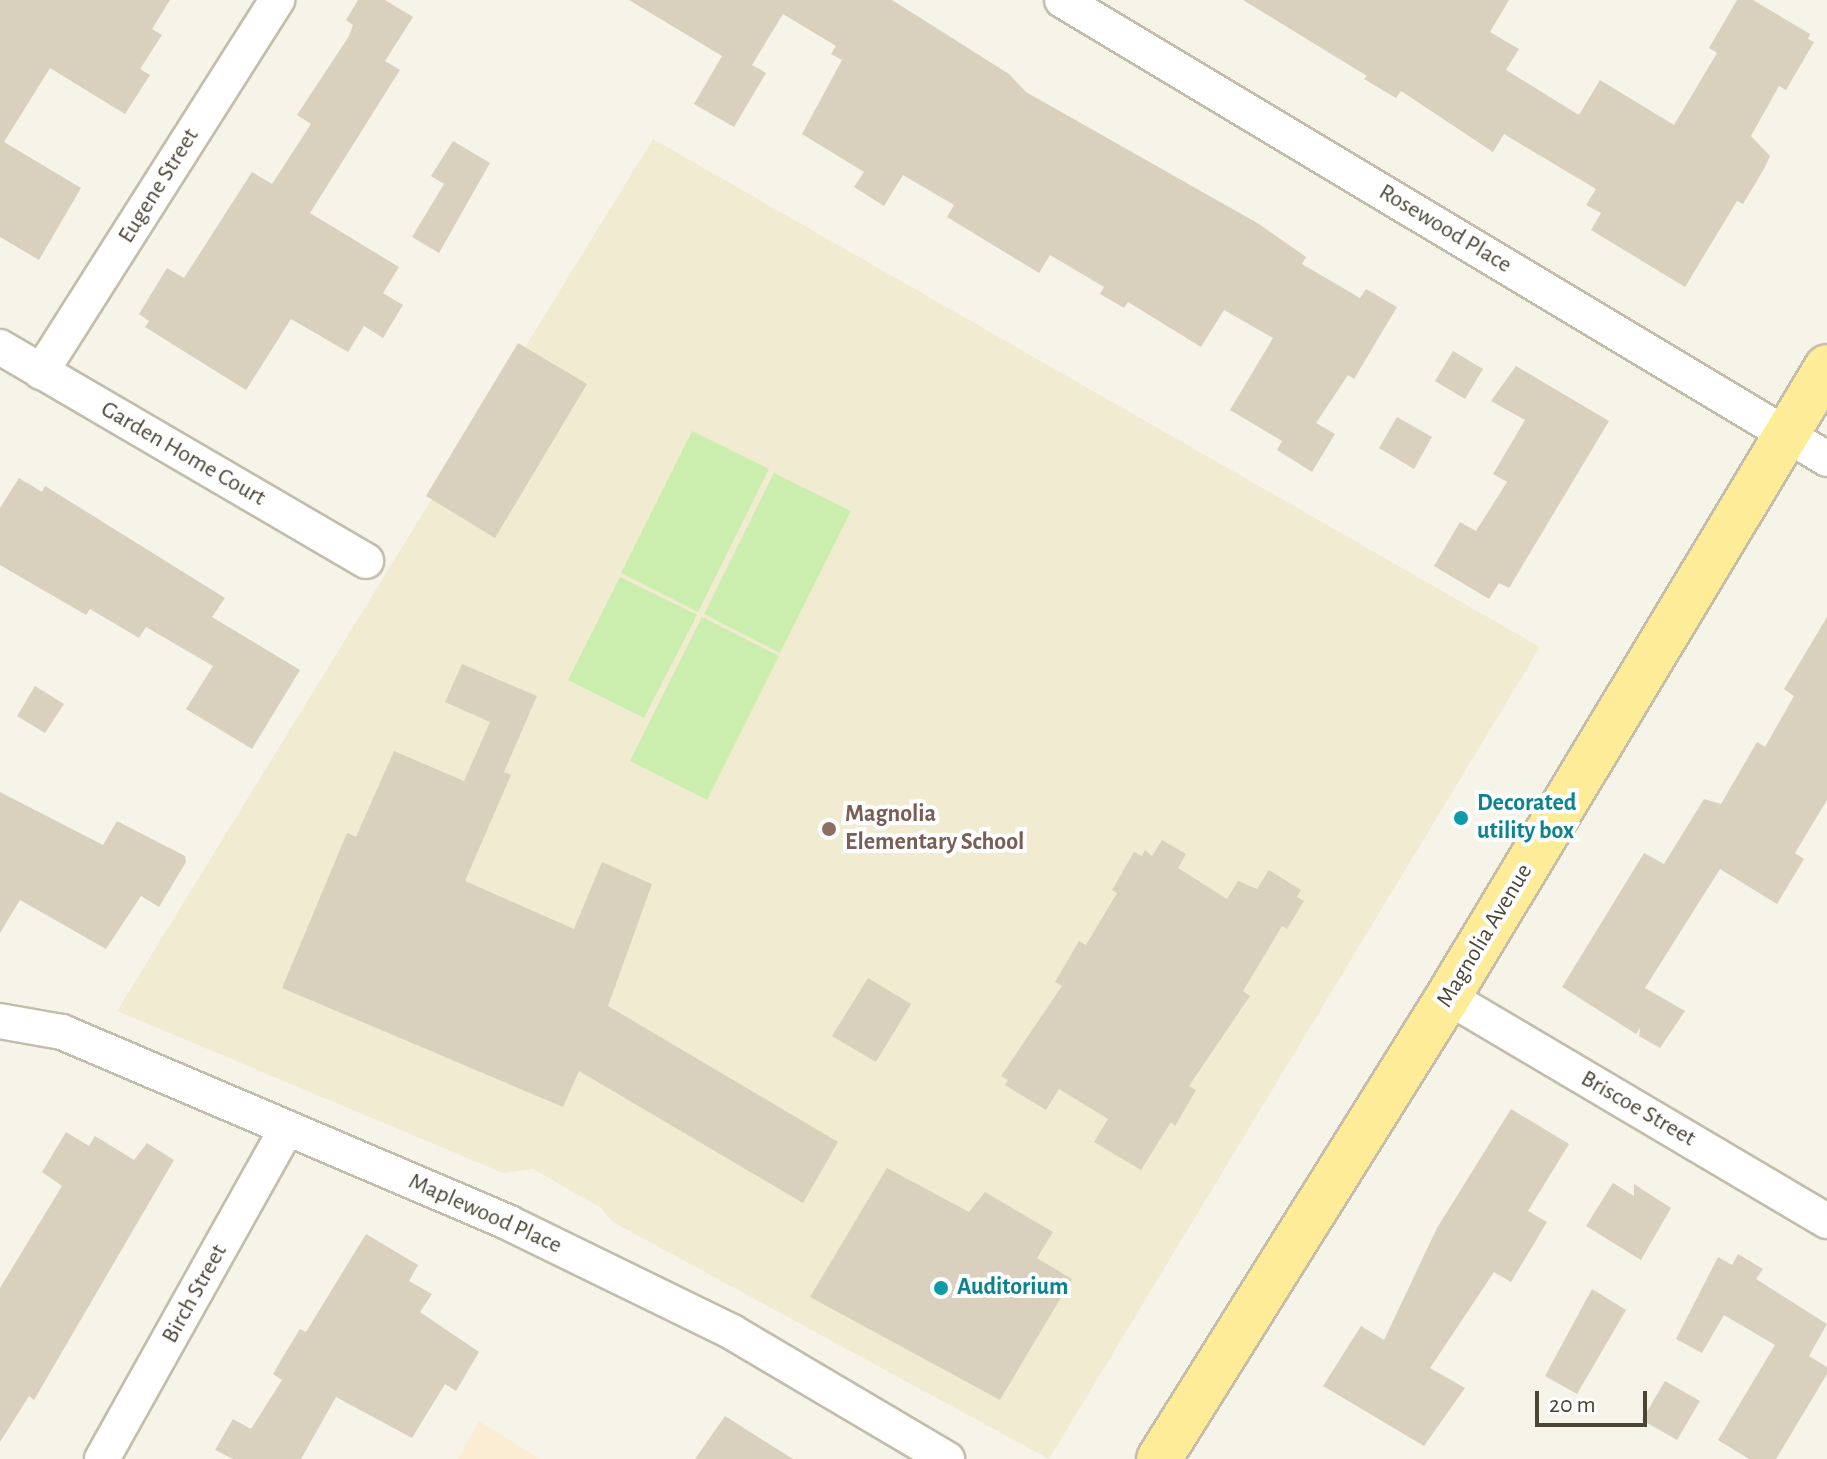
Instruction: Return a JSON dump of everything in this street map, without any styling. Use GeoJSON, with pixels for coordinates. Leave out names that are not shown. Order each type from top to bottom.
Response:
{"type":"FeatureCollection","features":[{"type":"Feature","properties":{"kind":"main road","name":"Magnolia Avenue"},"geometry":{"type":"LineString","coordinates":[[1159,1459],[1448,997],[1827,367]]}},
{"type":"Feature","properties":{"kind":"street","name":"Eugene Street"},"geometry":{"type":"LineString","coordinates":[[41,372],[277,0]]}},
{"type":"Feature","properties":{"kind":"street","name":"Rosewood Place"},"geometry":{"type":"LineString","coordinates":[[1062,0],[1827,459]]}},
{"type":"Feature","properties":{"kind":"street","name":"Garden Home Court"},"geometry":{"type":"LineString","coordinates":[[0,347],[366,561]]}},
{"type":"Feature","properties":{"kind":"street","name":"Briscoe Street"},"geometry":{"type":"LineString","coordinates":[[1448,997],[1827,1221]]}},
{"type":"Feature","properties":{"kind":"street","name":"Maplewood Place"},"geometry":{"type":"LineString","coordinates":[[0,1021],[62,1032],[509,1223],[732,1332],[947,1459]]}},
{"type":"Feature","properties":{"kind":"street","name":"Birch Street"},"geometry":{"type":"LineString","coordinates":[[102,1459],[287,1128]]}},
{"type":"Feature","properties":{"kind":"shaded area","name":"Magnolia Elementary School"},"geometry":{"type":"Polygon","coordinates":[[[653,139],[1540,647],[1049,1459],[613,1222],[601,1208],[533,1169],[503,1173],[117,1011],[653,139]]]}},
{"type":"Feature","properties":{"kind":"shaded area"},"geometry":{"type":"Polygon","coordinates":[[[479,1421],[540,1459],[458,1459],[479,1421]]]}},
{"type":"Feature","properties":{"kind":"green space"},"geometry":{"type":"Polygon","coordinates":[[[692,431],[769,469],[698,612],[621,573],[692,431]]]}},
{"type":"Feature","properties":{"kind":"green space"},"geometry":{"type":"Polygon","coordinates":[[[774,473],[851,511],[780,653],[704,614],[774,473]]]}},
{"type":"Feature","properties":{"kind":"green space"},"geometry":{"type":"Polygon","coordinates":[[[620,577],[697,615],[644,718],[568,680],[620,577]]]}},
{"type":"Feature","properties":{"kind":"green space"},"geometry":{"type":"Polygon","coordinates":[[[702,617],[779,656],[707,800],[630,761],[702,617]]]}},
{"type":"Feature","properties":{"kind":"building"},"geometry":{"type":"Polygon","coordinates":[[[0,0],[170,0],[152,29],[162,35],[140,69],[150,75],[125,114],[50,68],[4,142],[81,188],[39,260],[0,237],[0,0]]]}},
{"type":"Feature","properties":{"kind":"building"},"geometry":{"type":"Polygon","coordinates":[[[358,0],[385,0],[413,17],[385,61],[400,70],[310,213],[399,267],[383,293],[403,305],[383,338],[364,326],[348,352],[291,319],[246,390],[145,327],[149,321],[139,314],[167,268],[184,278],[252,172],[272,184],[311,124],[297,115],[349,36],[353,25],[346,20],[358,0]]]}},
{"type":"Feature","properties":{"kind":"building"},"geometry":{"type":"Polygon","coordinates":[[[629,0],[892,0],[1009,74],[1026,92],[1259,224],[1306,257],[1302,264],[1360,298],[1366,289],[1397,307],[1354,379],[1348,375],[1316,423],[1335,434],[1312,472],[1277,450],[1282,441],[1230,410],[1273,338],[1224,310],[1201,347],[1128,302],[1124,308],[1100,294],[1104,287],[1050,255],[1039,273],[947,217],[954,205],[903,175],[884,206],[854,187],[864,172],[802,134],[842,60],[831,54],[836,46],[783,14],[752,65],[766,73],[734,127],[694,104],[722,56],[629,0]]]}},
{"type":"Feature","properties":{"kind":"building"},"geometry":{"type":"Polygon","coordinates":[[[1243,0],[1509,0],[1490,32],[1519,49],[1506,70],[1579,115],[1600,80],[1674,125],[1717,53],[1709,48],[1737,0],[1753,0],[1810,34],[1808,39],[1814,42],[1786,90],[1779,86],[1751,136],[1770,156],[1764,169],[1743,204],[1737,201],[1685,287],[1591,230],[1601,213],[1586,205],[1596,189],[1504,134],[1493,152],[1401,91],[1396,98],[1364,79],[1367,76],[1243,0]]]}},
{"type":"Feature","properties":{"kind":"building"},"geometry":{"type":"Polygon","coordinates":[[[453,141],[490,163],[439,253],[412,237],[444,184],[431,176],[453,141]]]}},
{"type":"Feature","properties":{"kind":"building"},"geometry":{"type":"Polygon","coordinates":[[[518,343],[587,384],[495,538],[426,496],[518,343]]]}},
{"type":"Feature","properties":{"kind":"building"},"geometry":{"type":"Polygon","coordinates":[[[1453,351],[1483,369],[1465,399],[1435,381],[1453,351]]]}},
{"type":"Feature","properties":{"kind":"building"},"geometry":{"type":"Polygon","coordinates":[[[1516,366],[1609,421],[1509,588],[1499,583],[1489,599],[1434,566],[1460,522],[1476,531],[1507,482],[1493,474],[1525,420],[1491,401],[1516,366]]]}},
{"type":"Feature","properties":{"kind":"building"},"geometry":{"type":"Polygon","coordinates":[[[1397,417],[1432,437],[1414,469],[1379,448],[1397,417]]]}},
{"type":"Feature","properties":{"kind":"building"},"geometry":{"type":"Polygon","coordinates":[[[19,478],[42,492],[45,486],[225,598],[212,617],[300,670],[252,749],[186,709],[213,666],[146,627],[139,638],[90,609],[86,615],[0,565],[0,508],[19,478]]]}},
{"type":"Feature","properties":{"kind":"building"},"geometry":{"type":"Polygon","coordinates":[[[1827,617],[1827,800],[1795,853],[1804,859],[1777,904],[1720,869],[1645,988],[1685,1011],[1660,1048],[1639,1036],[1640,1028],[1636,1034],[1562,987],[1644,853],[1664,864],[1704,799],[1721,804],[1757,742],[1765,747],[1794,696],[1784,689],[1827,617]]]}},
{"type":"Feature","properties":{"kind":"building"},"geometry":{"type":"Polygon","coordinates":[[[462,664],[537,696],[504,772],[511,775],[465,881],[574,929],[602,862],[652,884],[608,1006],[838,1142],[803,1203],[579,1071],[563,1107],[282,988],[347,833],[356,837],[394,751],[464,781],[490,722],[445,702],[462,664]]]}},
{"type":"Feature","properties":{"kind":"building"},"geometry":{"type":"Polygon","coordinates":[[[35,686],[64,704],[45,733],[17,716],[35,686]]]}},
{"type":"Feature","properties":{"kind":"building"},"geometry":{"type":"Polygon","coordinates":[[[0,792],[103,845],[117,821],[185,856],[186,862],[159,907],[141,896],[106,949],[20,900],[0,933],[0,792]]]}},
{"type":"Feature","properties":{"kind":"building"},"geometry":{"type":"Polygon","coordinates":[[[1162,840],[1186,854],[1178,868],[1227,899],[1238,881],[1257,889],[1269,870],[1301,890],[1297,897],[1304,901],[1287,929],[1282,926],[1243,991],[1250,996],[1189,1086],[1196,1090],[1175,1126],[1171,1122],[1141,1170],[1094,1142],[1108,1119],[1059,1089],[1046,1110],[1005,1085],[1008,1080],[1001,1076],[1062,986],[1055,982],[1079,941],[1086,945],[1117,893],[1112,890],[1134,852],[1142,856],[1145,850],[1152,856],[1162,840]]]}},
{"type":"Feature","properties":{"kind":"building"},"geometry":{"type":"Polygon","coordinates":[[[868,978],[911,1004],[876,1062],[832,1036],[868,978]]]}},
{"type":"Feature","properties":{"kind":"building"},"geometry":{"type":"Polygon","coordinates":[[[1511,1109],[1569,1144],[1528,1211],[1547,1222],[1511,1282],[1494,1272],[1430,1368],[1465,1388],[1424,1446],[1323,1386],[1361,1326],[1384,1340],[1437,1228],[1511,1109]]]}},
{"type":"Feature","properties":{"kind":"building"},"geometry":{"type":"Polygon","coordinates":[[[66,1132],[89,1146],[95,1136],[134,1160],[147,1143],[174,1160],[34,1400],[29,1396],[0,1442],[0,1288],[62,1186],[42,1172],[66,1132]]]}},
{"type":"Feature","properties":{"kind":"building","name":"Auditorium"},"geometry":{"type":"Polygon","coordinates":[[[887,1168],[969,1212],[985,1192],[1053,1232],[1037,1258],[1072,1279],[1000,1400],[810,1297],[887,1168]]]}},
{"type":"Feature","properties":{"kind":"building"},"geometry":{"type":"Polygon","coordinates":[[[1613,1183],[1634,1196],[1634,1184],[1671,1208],[1641,1260],[1586,1226],[1613,1183]]]}},
{"type":"Feature","properties":{"kind":"building"},"geometry":{"type":"Polygon","coordinates":[[[366,1234],[418,1265],[409,1281],[432,1294],[420,1312],[479,1352],[456,1391],[445,1384],[412,1438],[336,1397],[301,1459],[233,1459],[215,1450],[233,1419],[251,1429],[282,1380],[273,1374],[281,1360],[300,1329],[306,1332],[366,1234]]]}},
{"type":"Feature","properties":{"kind":"building"},"geometry":{"type":"Polygon","coordinates":[[[1738,1254],[1763,1269],[1756,1279],[1827,1324],[1809,1356],[1827,1367],[1827,1374],[1776,1459],[1749,1459],[1718,1440],[1775,1345],[1724,1315],[1702,1353],[1676,1339],[1718,1257],[1732,1265],[1738,1254]]]}},
{"type":"Feature","properties":{"kind":"building"},"geometry":{"type":"Polygon","coordinates":[[[1592,1289],[1626,1310],[1577,1394],[1545,1376],[1592,1289]]]}},
{"type":"Feature","properties":{"kind":"building"},"geometry":{"type":"Polygon","coordinates":[[[1665,1381],[1700,1401],[1677,1440],[1642,1420],[1665,1381]]]}},
{"type":"Feature","properties":{"kind":"building"},"geometry":{"type":"Polygon","coordinates":[[[725,1416],[793,1459],[695,1459],[725,1416]]]}},
{"type":"Feature","properties":{"kind":"place","name":"Decorated utility box"},"geometry":{"type":"Point","coordinates":[1461,818]}},
{"type":"Feature","properties":{"kind":"place","name":"Magnolia Elementary School"},"geometry":{"type":"Point","coordinates":[829,829]}},
{"type":"Feature","properties":{"kind":"place","name":"Auditorium"},"geometry":{"type":"Point","coordinates":[941,1288]}}]}
